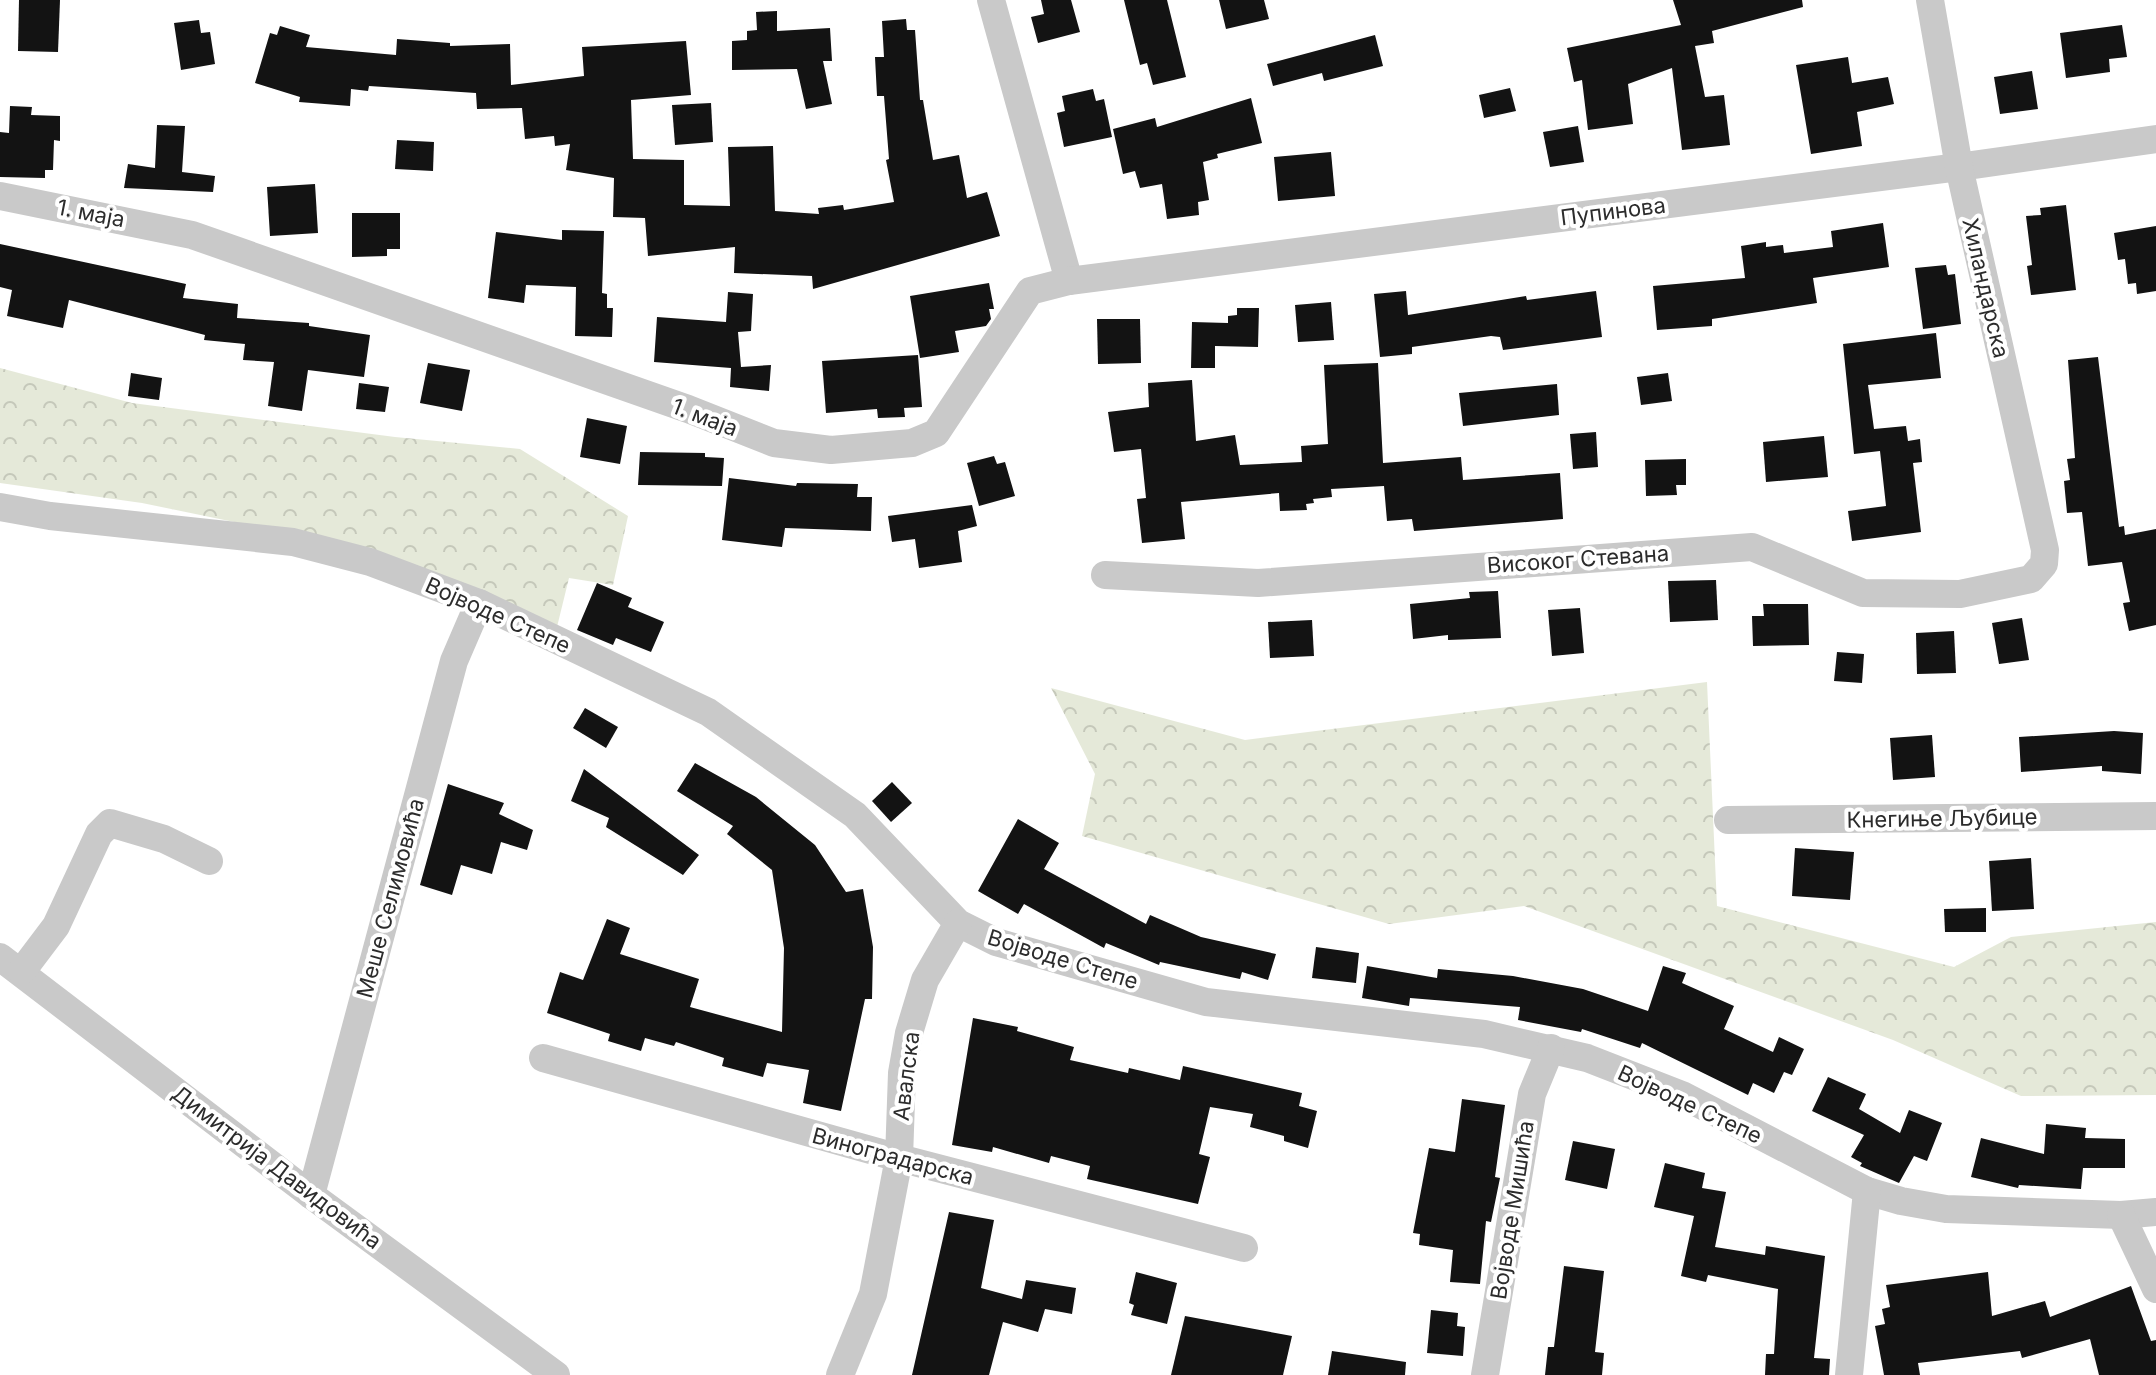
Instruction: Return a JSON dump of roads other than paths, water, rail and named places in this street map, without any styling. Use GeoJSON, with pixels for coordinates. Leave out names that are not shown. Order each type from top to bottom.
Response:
{"type":"FeatureCollection","features":[{"type":"Feature","properties":{"kind":"street"},"geometry":{"type":"LineString","coordinates":[[991,0],[1069,281]]}},
{"type":"Feature","properties":{"kind":"street","name":"Хиландарска"},"geometry":{"type":"LineString","coordinates":[[1930,0],[1959,167],[2045,550],[2038,573]]}},
{"type":"Feature","properties":{"kind":"street","name":"Пупинова"},"geometry":{"type":"LineString","coordinates":[[1069,281],[2156,139]]}},
{"type":"Feature","properties":{"kind":"street","name":"1. маја"},"geometry":{"type":"LineString","coordinates":[[0,196],[192,235],[688,409],[774,443],[831,450],[912,443],[936,433],[1030,291],[1069,281]]}},
{"type":"Feature","properties":{"kind":"street","name":"Војводе Степе"},"geometry":{"type":"LineString","coordinates":[[0,507],[293,542],[370,562],[479,603],[708,712],[855,815],[958,923],[996,942],[1206,1002],[1484,1034],[1587,1058],[1682,1095],[1867,1191],[1946,1209],[2121,1215],[2156,1212]]}},
{"type":"Feature","properties":{"kind":"street","name":"Високог Стевана"},"geometry":{"type":"LineString","coordinates":[[1105,575],[1258,583],[1752,547],[1863,593],[1960,594],[2022,584],[2038,573]]}},
{"type":"Feature","properties":{"kind":"street","name":"Меше Селимовића"},"geometry":{"type":"LineString","coordinates":[[311,1195],[454,661],[479,603]]}},
{"type":"Feature","properties":{"kind":"street","name":"Кнегиње Љубице"},"geometry":{"type":"LineString","coordinates":[[1728,820],[2156,816]]}},
{"type":"Feature","properties":{"kind":"street"},"geometry":{"type":"LineString","coordinates":[[11,964],[56,926],[99,834],[110,823],[164,839],[209,861]]}},
{"type":"Feature","properties":{"kind":"street","name":"Авалска"},"geometry":{"type":"LineString","coordinates":[[840,1375],[873,1294],[899,1158],[902,1073],[909,1033],[925,980],[958,923]]}},
{"type":"Feature","properties":{"kind":"street","name":"Димитрија Давидовића"},"geometry":{"type":"LineString","coordinates":[[11,964],[311,1195],[556,1375]]}},
{"type":"Feature","properties":{"kind":"street","name":"Војводе Мишића"},"geometry":{"type":"LineString","coordinates":[[1485,1375],[1532,1094],[1551,1048]]}},
{"type":"Feature","properties":{"kind":"street","name":"Виноградарска"},"geometry":{"type":"LineString","coordinates":[[543,1058],[899,1158],[1244,1248]]}},
{"type":"Feature","properties":{"kind":"street"},"geometry":{"type":"LineString","coordinates":[[1849,1375],[1867,1191]]}},
{"type":"Feature","properties":{"kind":"street"},"geometry":{"type":"LineString","coordinates":[[2121,1215],[2156,1289]]}}]}
